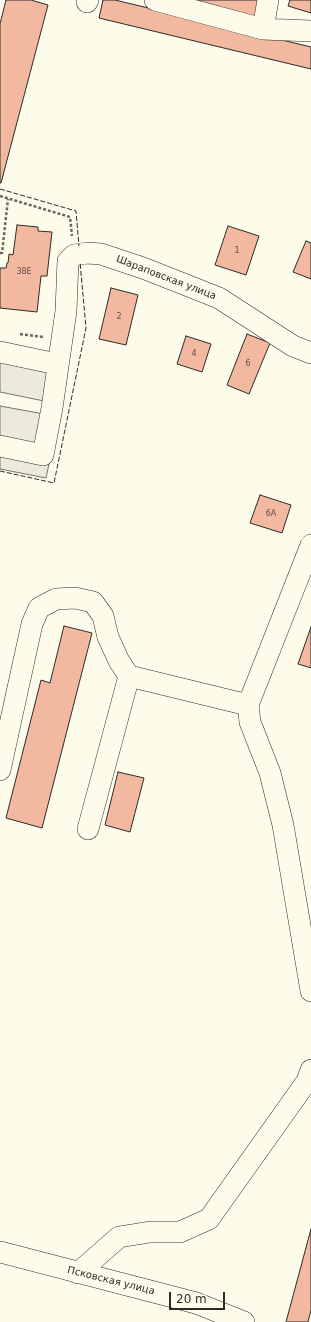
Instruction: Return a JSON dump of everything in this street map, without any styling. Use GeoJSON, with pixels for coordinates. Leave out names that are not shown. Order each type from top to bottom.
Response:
{"type":"FeatureCollection","features":[{"type":"Feature","properties":{"kind":"street"},"geometry":{"type":"LineString","coordinates":[[155,0],[263,29],[311,31]]}},
{"type":"Feature","properties":{"kind":"street"},"geometry":{"type":"LineString","coordinates":[[263,29],[268,0]]}},
{"type":"Feature","properties":{"kind":"street","name":"Шараповская улица"},"geometry":{"type":"LineString","coordinates":[[74,255],[87,253],[101,254],[143,268],[219,298],[293,346],[311,353]]}},
{"type":"Feature","properties":{"kind":"street"},"geometry":{"type":"LineString","coordinates":[[0,446],[43,455],[52,408],[57,364],[66,311],[68,261],[74,255]]}},
{"type":"Feature","properties":{"kind":"street"},"geometry":{"type":"LineString","coordinates":[[0,352],[57,364]]}},
{"type":"Feature","properties":{"kind":"street"},"geometry":{"type":"LineString","coordinates":[[311,546],[248,705],[250,722],[270,773],[283,825],[311,991]]}},
{"type":"Feature","properties":{"kind":"street"},"geometry":{"type":"LineString","coordinates":[[0,770],[32,624],[39,608],[56,599],[75,598],[93,602],[103,616],[108,637],[119,660],[129,676],[248,705]]}},
{"type":"Feature","properties":{"kind":"street"},"geometry":{"type":"LineString","coordinates":[[88,829],[129,676]]}},
{"type":"Feature","properties":{"kind":"street"},"geometry":{"type":"LineString","coordinates":[[78,1272],[119,1238],[150,1232],[180,1232],[209,1219],[307,1082],[311,1070]]}},
{"type":"Feature","properties":{"kind":"street","name":"Псковская улица"},"geometry":{"type":"LineString","coordinates":[[0,1252],[196,1303],[244,1322]]}},
{"type":"Feature","properties":{"kind":"path"},"geometry":{"type":"LineString","coordinates":[[0,196],[70,217],[74,255]]}},
{"type":"Feature","properties":{"kind":"path"},"geometry":{"type":"LineString","coordinates":[[0,253],[2,254],[8,199]]}},
{"type":"Feature","properties":{"kind":"path"},"geometry":{"type":"LineString","coordinates":[[15,334],[61,339]]}},
{"type":"Feature","properties":{"kind":"shaded area"},"geometry":{"type":"Polygon","coordinates":[[[0,360],[50,370],[44,401],[0,392],[0,360]]]}},
{"type":"Feature","properties":{"kind":"shaded area"},"geometry":{"type":"Polygon","coordinates":[[[0,406],[44,414],[37,446],[0,438],[0,406]]]}},
{"type":"Feature","properties":{"kind":"shaded area"},"geometry":{"type":"Polygon","coordinates":[[[0,454],[49,464],[46,478],[0,469],[0,454]]]}},
{"type":"Feature","properties":{"kind":"building"},"geometry":{"type":"Polygon","coordinates":[[[6,0],[31,0],[48,5],[0,183],[0,24],[6,0]]]}},
{"type":"Feature","properties":{"kind":"building"},"geometry":{"type":"Polygon","coordinates":[[[103,0],[115,0],[311,47],[311,69],[99,18],[103,0]]]}},
{"type":"Feature","properties":{"kind":"building"},"geometry":{"type":"Polygon","coordinates":[[[184,0],[259,0],[254,20],[184,0]]]}},
{"type":"Feature","properties":{"kind":"building"},"geometry":{"type":"Polygon","coordinates":[[[290,0],[311,0],[311,13],[288,6],[290,0]]]}},
{"type":"Feature","properties":{"kind":"building"},"geometry":{"type":"Polygon","coordinates":[[[17,225],[38,227],[38,231],[52,232],[47,276],[41,276],[37,312],[0,308],[0,268],[6,268],[9,254],[13,255],[17,225]]]}},
{"type":"Feature","properties":{"kind":"building"},"geometry":{"type":"Polygon","coordinates":[[[228,226],[259,236],[246,275],[215,265],[228,226]]]}},
{"type":"Feature","properties":{"kind":"building"},"geometry":{"type":"Polygon","coordinates":[[[306,241],[311,243],[311,279],[293,272],[306,241]]]}},
{"type":"Feature","properties":{"kind":"building"},"geometry":{"type":"Polygon","coordinates":[[[111,288],[138,295],[126,345],[99,339],[111,288]]]}},
{"type":"Feature","properties":{"kind":"building"},"geometry":{"type":"Polygon","coordinates":[[[247,334],[270,343],[249,394],[227,385],[247,334]]]}},
{"type":"Feature","properties":{"kind":"building"},"geometry":{"type":"Polygon","coordinates":[[[186,336],[211,344],[202,372],[177,364],[186,336]]]}},
{"type":"Feature","properties":{"kind":"building"},"geometry":{"type":"Polygon","coordinates":[[[260,495],[291,505],[282,533],[250,523],[260,495]]]}},
{"type":"Feature","properties":{"kind":"building"},"geometry":{"type":"Polygon","coordinates":[[[64,626],[92,633],[42,828],[6,818],[41,680],[50,683],[64,626]]]}},
{"type":"Feature","properties":{"kind":"building"},"geometry":{"type":"Polygon","coordinates":[[[311,627],[311,668],[298,664],[311,627]]]}},
{"type":"Feature","properties":{"kind":"building"},"geometry":{"type":"Polygon","coordinates":[[[118,772],[144,778],[130,832],[105,825],[118,772]]]}},
{"type":"Feature","properties":{"kind":"building"},"geometry":{"type":"Polygon","coordinates":[[[311,1229],[311,1310],[308,1322],[286,1322],[311,1229]]]}},
{"type":"Feature","properties":{"kind":"fence"},"geometry":{"type":"LineString","coordinates":[[0,189],[76,211],[79,246]]}},
{"type":"Feature","properties":{"kind":"fence"},"geometry":{"type":"LineString","coordinates":[[0,471],[54,483],[86,328],[80,262]]}}]}
